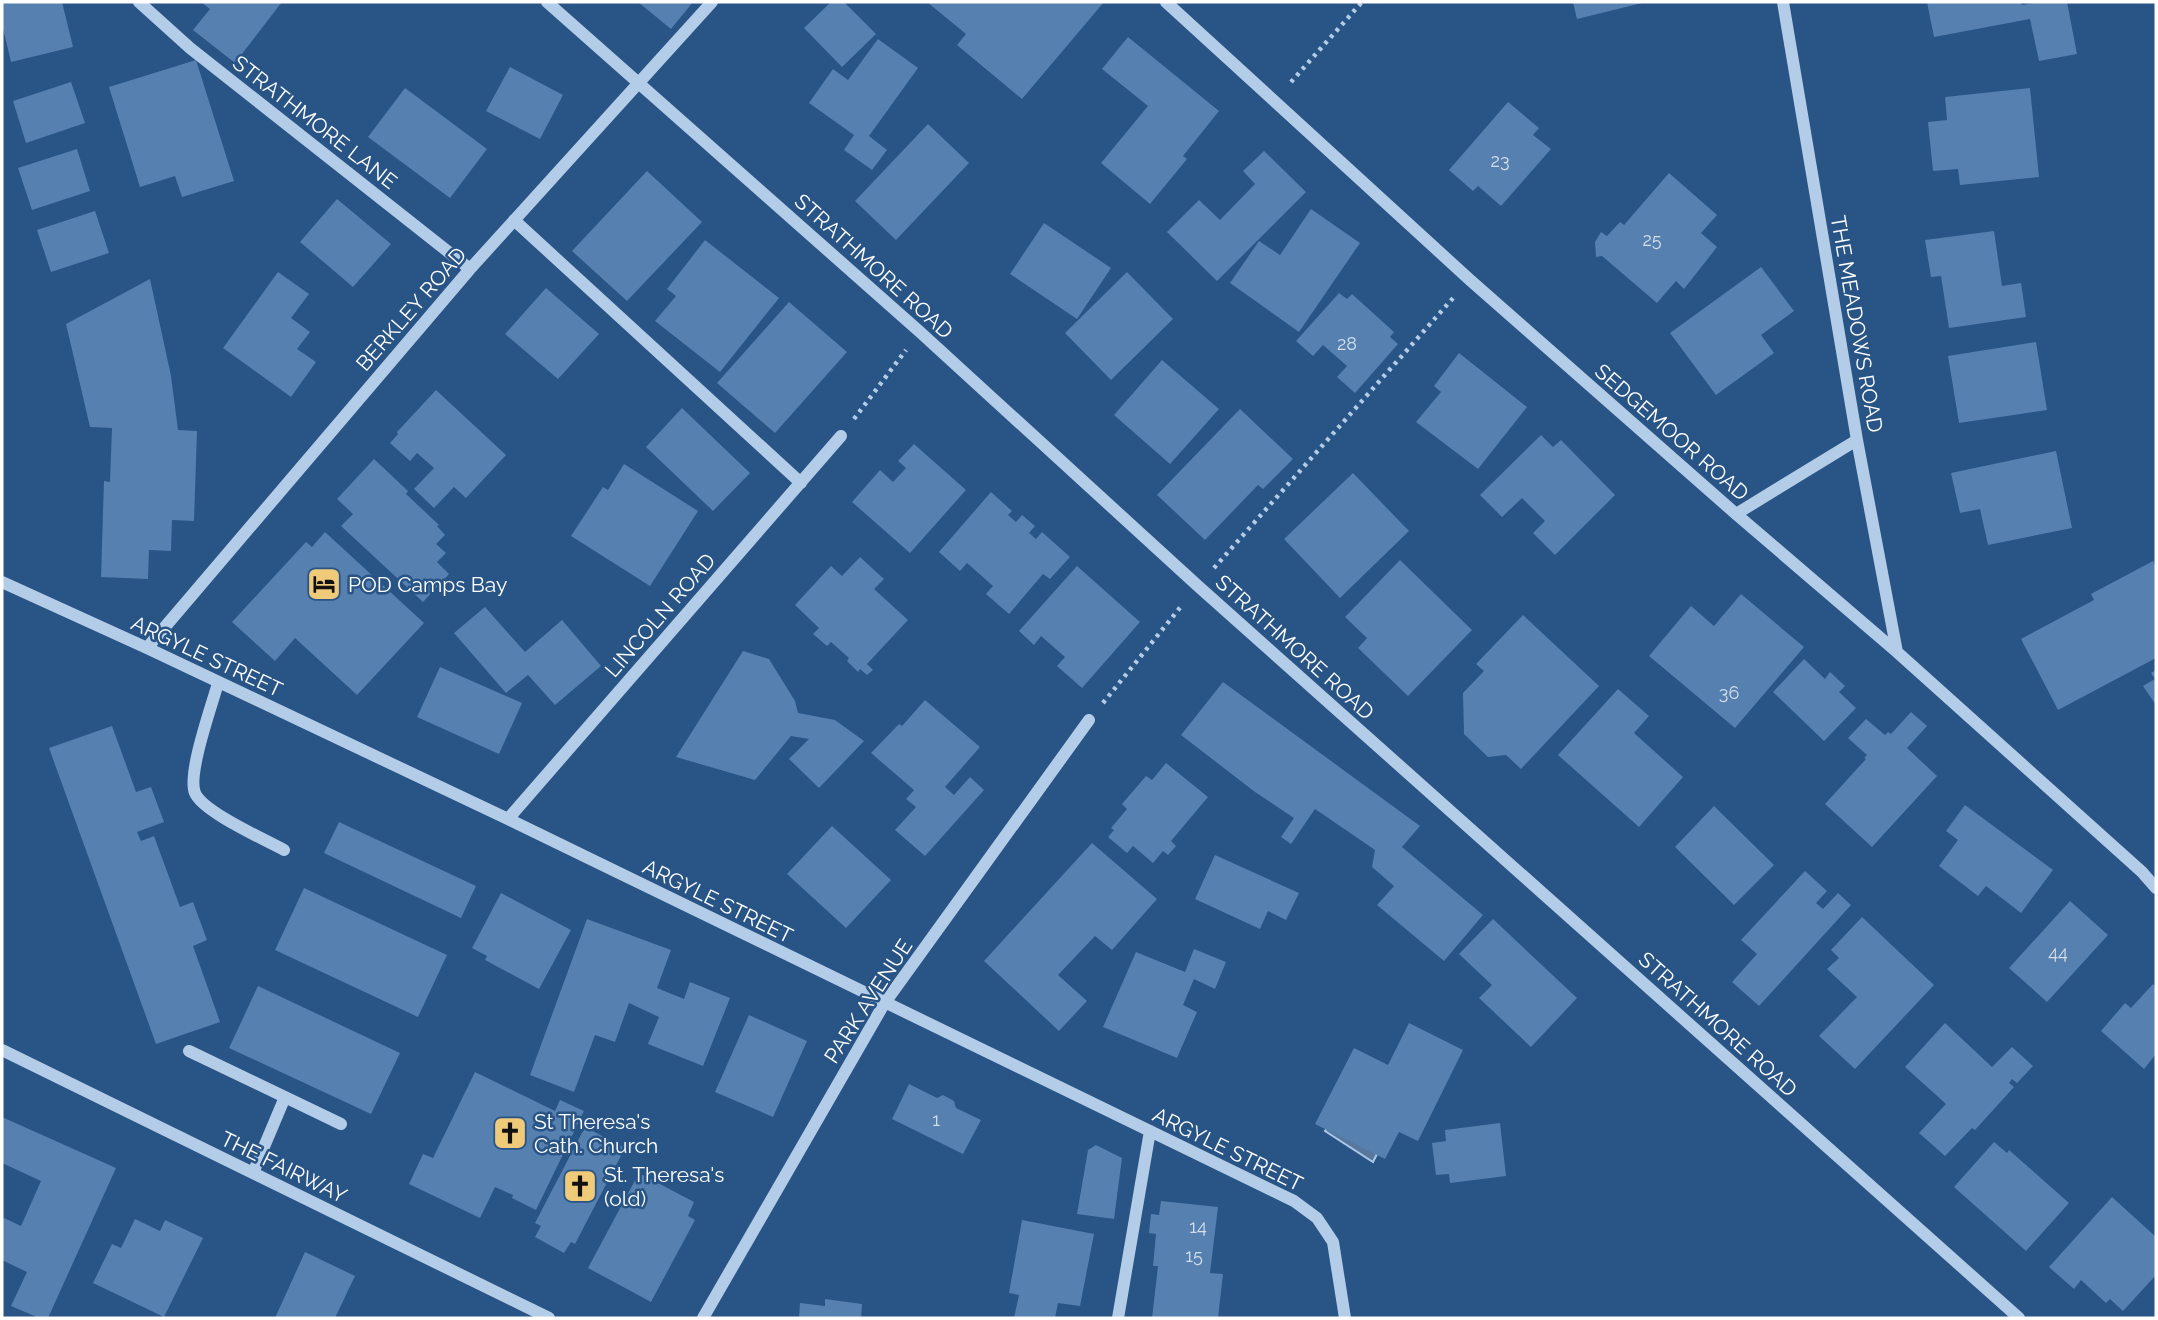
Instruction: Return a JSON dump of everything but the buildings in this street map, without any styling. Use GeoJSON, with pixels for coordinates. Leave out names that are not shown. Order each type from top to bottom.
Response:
{"type":"FeatureCollection","features":[{"type":"Feature","properties":{"kind":"street","name":"STRATHMORE LANE"},"geometry":{"type":"LineString","coordinates":[[139,2],[190,48],[470,269]]}},
{"type":"Feature","properties":{"kind":"street","name":"STRATHMORE ROAD"},"geometry":{"type":"LineString","coordinates":[[547,2],[2019,1318]]}},
{"type":"Feature","properties":{"kind":"street","name":"BERKLEY ROAD"},"geometry":{"type":"LineString","coordinates":[[147,648],[470,269],[712,2]]}},
{"type":"Feature","properties":{"kind":"street","name":"SEDGEMOOR ROAD"},"geometry":{"type":"LineString","coordinates":[[1166,2],[1470,279],[1897,652],[2142,872],[2156,888]]}},
{"type":"Feature","properties":{"kind":"street","name":"THE MEADOWS ROAD"},"geometry":{"type":"LineString","coordinates":[[1783,2],[1857,440],[1897,652]]}},
{"type":"Feature","properties":{"kind":"street"},"geometry":{"type":"LineString","coordinates":[[514,220],[802,483]]}},
{"type":"Feature","properties":{"kind":"street","name":"LINCOLN ROAD"},"geometry":{"type":"LineString","coordinates":[[508,819],[841,436]]}},
{"type":"Feature","properties":{"kind":"street"},"geometry":{"type":"LineString","coordinates":[[1736,514],[1857,440]]}},
{"type":"Feature","properties":{"kind":"street","name":"ARGYLE STREET"},"geometry":{"type":"LineString","coordinates":[[2,582],[508,819],[1294,1201],[1317,1218],[1333,1242],[1345,1318]]}},
{"type":"Feature","properties":{"kind":"street"},"geometry":{"type":"LineString","coordinates":[[218,683],[193,773],[194,792],[207,808],[284,850]]}},
{"type":"Feature","properties":{"kind":"street","name":"PARK AVENUE"},"geometry":{"type":"LineString","coordinates":[[703,1318],[884,1004],[1089,720]]}},
{"type":"Feature","properties":{"kind":"street","name":"THE FAIRWAY"},"geometry":{"type":"LineString","coordinates":[[2,1050],[549,1318]]}},
{"type":"Feature","properties":{"kind":"street"},"geometry":{"type":"LineString","coordinates":[[189,1051],[341,1124]]}},
{"type":"Feature","properties":{"kind":"street"},"geometry":{"type":"LineString","coordinates":[[253,1172],[285,1097]]}},
{"type":"Feature","properties":{"kind":"street"},"geometry":{"type":"LineString","coordinates":[[1118,1318],[1150,1131]]}},
{"type":"Feature","properties":{"kind":"path"},"geometry":{"type":"LineString","coordinates":[[1274,101],[1362,2]]}},
{"type":"Feature","properties":{"kind":"path"},"geometry":{"type":"LineString","coordinates":[[1089,720],[1198,586],[1470,279]]}},
{"type":"Feature","properties":{"kind":"path"},"geometry":{"type":"LineString","coordinates":[[841,436],[919,332]]}},
{"type":"Feature","properties":{"kind":"water"},"geometry":{"type":"Polygon","coordinates":[[[1330,1124],[1377,1154],[1373,1162],[1325,1131],[1330,1124]]]}},
{"type":"Feature","properties":{"kind":"place","name":"POD Camps Bay"},"geometry":{"type":"Point","coordinates":[324,584]}},
{"type":"Feature","properties":{"kind":"place","name":"St Theresa's Cath. Church"},"geometry":{"type":"Point","coordinates":[510,1133]}},
{"type":"Feature","properties":{"kind":"place","name":"St. Theresa's (old)"},"geometry":{"type":"Point","coordinates":[580,1186]}}]}
